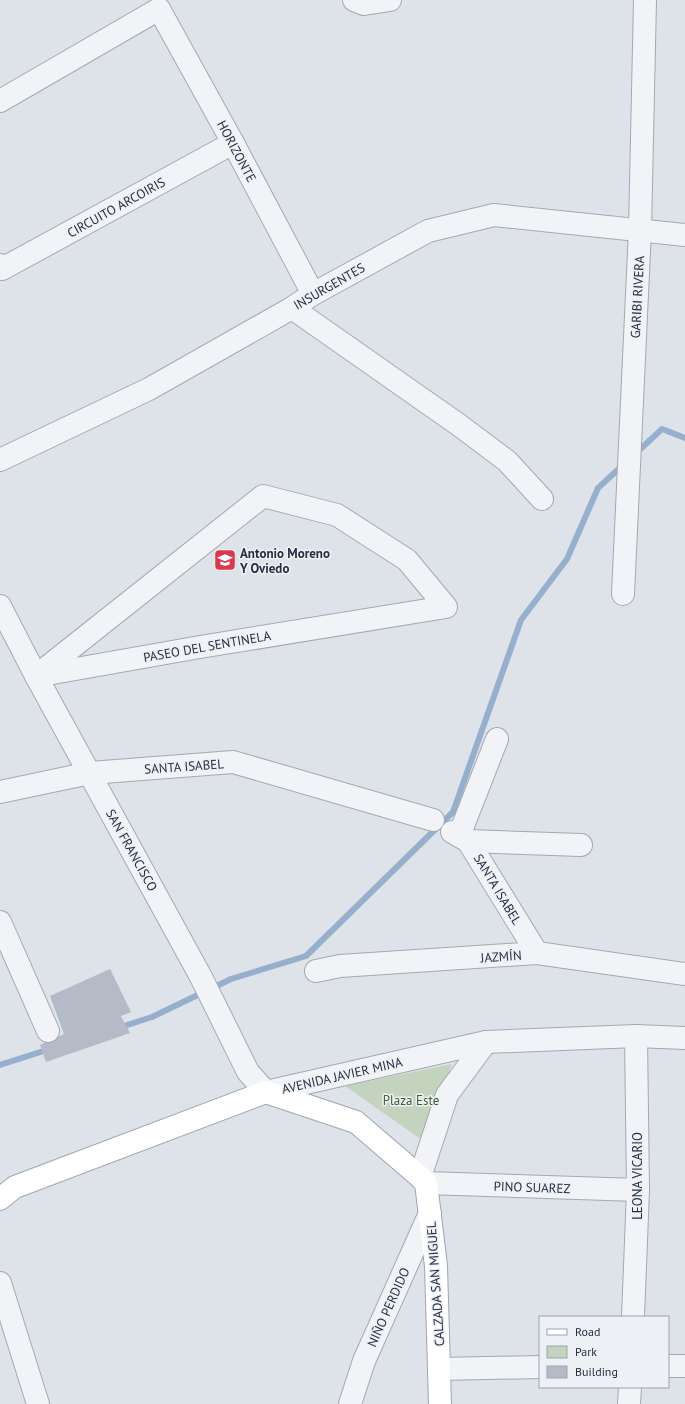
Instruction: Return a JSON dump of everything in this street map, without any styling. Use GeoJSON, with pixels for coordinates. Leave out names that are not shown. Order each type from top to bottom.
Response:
{"type":"FeatureCollection","features":[{"type":"Feature","properties":{"kind":"main road"},"geometry":{"type":"LineString","coordinates":[[266,1092],[356,1122],[423,1180]]}},
{"type":"Feature","properties":{"kind":"main road","name":"AVENIDA JAVIER MINA"},"geometry":{"type":"LineString","coordinates":[[5,1191],[266,1092]]}},
{"type":"Feature","properties":{"kind":"main road","name":"CALZADA SAN MIGUEL"},"geometry":{"type":"LineString","coordinates":[[423,1180],[430,1213],[436,1266],[440,1404]]}},
{"type":"Feature","properties":{"kind":"street"},"geometry":{"type":"LineString","coordinates":[[354,0],[364,4],[390,0]]}},
{"type":"Feature","properties":{"kind":"street","name":"GARIBI RIVERA"},"geometry":{"type":"LineString","coordinates":[[624,594],[640,230],[645,0]]}},
{"type":"Feature","properties":{"kind":"street","name":"HORIZONTE"},"geometry":{"type":"LineString","coordinates":[[0,101],[159,9],[233,143],[313,294]]}},
{"type":"Feature","properties":{"kind":"street","name":"CIRCUITO ARCOIRIS"},"geometry":{"type":"LineString","coordinates":[[0,265],[2,269],[233,143]]}},
{"type":"Feature","properties":{"kind":"street","name":"INSURGENTES"},"geometry":{"type":"LineString","coordinates":[[0,460],[149,389],[292,308],[313,294],[428,231],[494,215],[685,235]]}},
{"type":"Feature","properties":{"kind":"street"},"geometry":{"type":"LineString","coordinates":[[292,308],[459,425],[507,461],[542,499]]}},
{"type":"Feature","properties":{"kind":"street","name":"PASEO DEL SENTINELA"},"geometry":{"type":"LineString","coordinates":[[263,496],[337,515],[407,560],[446,607],[200,647],[36,676],[263,496]]}},
{"type":"Feature","properties":{"kind":"street","name":"SAN FRANCISCO"},"geometry":{"type":"LineString","coordinates":[[0,606],[36,676],[201,977],[248,1072],[266,1092]]}},
{"type":"Feature","properties":{"kind":"street"},"geometry":{"type":"LineString","coordinates":[[497,739],[460,836],[581,845]]}},
{"type":"Feature","properties":{"kind":"street","name":"SANTA ISABEL"},"geometry":{"type":"LineString","coordinates":[[0,792],[90,773],[233,762],[433,820]]}},
{"type":"Feature","properties":{"kind":"street","name":"SANTA ISABEL"},"geometry":{"type":"LineString","coordinates":[[460,836],[537,953]]}},
{"type":"Feature","properties":{"kind":"street"},"geometry":{"type":"LineString","coordinates":[[0,922],[48,1031]]}},
{"type":"Feature","properties":{"kind":"street","name":"JAZMÍN"},"geometry":{"type":"LineString","coordinates":[[316,971],[340,966],[537,953],[685,974]]}},
{"type":"Feature","properties":{"kind":"street","name":"AVENIDA JAVIER MINA"},"geometry":{"type":"LineString","coordinates":[[266,1092],[486,1042],[636,1036],[685,1038]]}},
{"type":"Feature","properties":{"kind":"street","name":"LEONA VICARIO"},"geometry":{"type":"LineString","coordinates":[[633,1316],[638,1190],[636,1036]]}},
{"type":"Feature","properties":{"kind":"street"},"geometry":{"type":"LineString","coordinates":[[423,1180],[447,1095],[486,1042]]}},
{"type":"Feature","properties":{"kind":"street","name":"PINO SUAREZ"},"geometry":{"type":"LineString","coordinates":[[423,1180],[638,1190]]}},
{"type":"Feature","properties":{"kind":"street","name":"NIÑO PERDIDO"},"geometry":{"type":"LineString","coordinates":[[350,1404],[364,1361],[430,1213]]}},
{"type":"Feature","properties":{"kind":"street"},"geometry":{"type":"LineString","coordinates":[[0,1283],[38,1404]]}},
{"type":"Feature","properties":{"kind":"street"},"geometry":{"type":"LineString","coordinates":[[669,1366],[685,1366]]}},
{"type":"Feature","properties":{"kind":"street"},"geometry":{"type":"LineString","coordinates":[[440,1369],[539,1367]]}},
{"type":"Feature","properties":{"kind":"street"},"geometry":{"type":"LineString","coordinates":[[629,1404],[630,1388]]}},
{"type":"Feature","properties":{"kind":"green space","name":"Plaza Este"},"geometry":{"type":"Polygon","coordinates":[[[452,1064],[425,1142],[345,1086],[452,1064]]]}},
{"type":"Feature","properties":{"kind":"building"},"geometry":{"type":"Polygon","coordinates":[[[110,969],[131,1012],[121,1016],[130,1033],[46,1062],[40,1045],[64,1034],[50,996],[110,969]]]}},
{"type":"Feature","properties":{"kind":"waterway"},"geometry":{"type":"LineString","coordinates":[[635,454],[662,429],[685,438]]}},
{"type":"Feature","properties":{"kind":"waterway"},"geometry":{"type":"LineString","coordinates":[[118,1028],[152,1017],[231,979],[306,956],[453,812],[521,620],[567,559],[598,488],[624,464]]}},
{"type":"Feature","properties":{"kind":"waterway"},"geometry":{"type":"LineString","coordinates":[[0,1065],[50,1049]]}},
{"type":"Feature","properties":{"kind":"place","name":"Antonio Moreno Y Oviedo"},"geometry":{"type":"Point","coordinates":[225,560]}}]}
